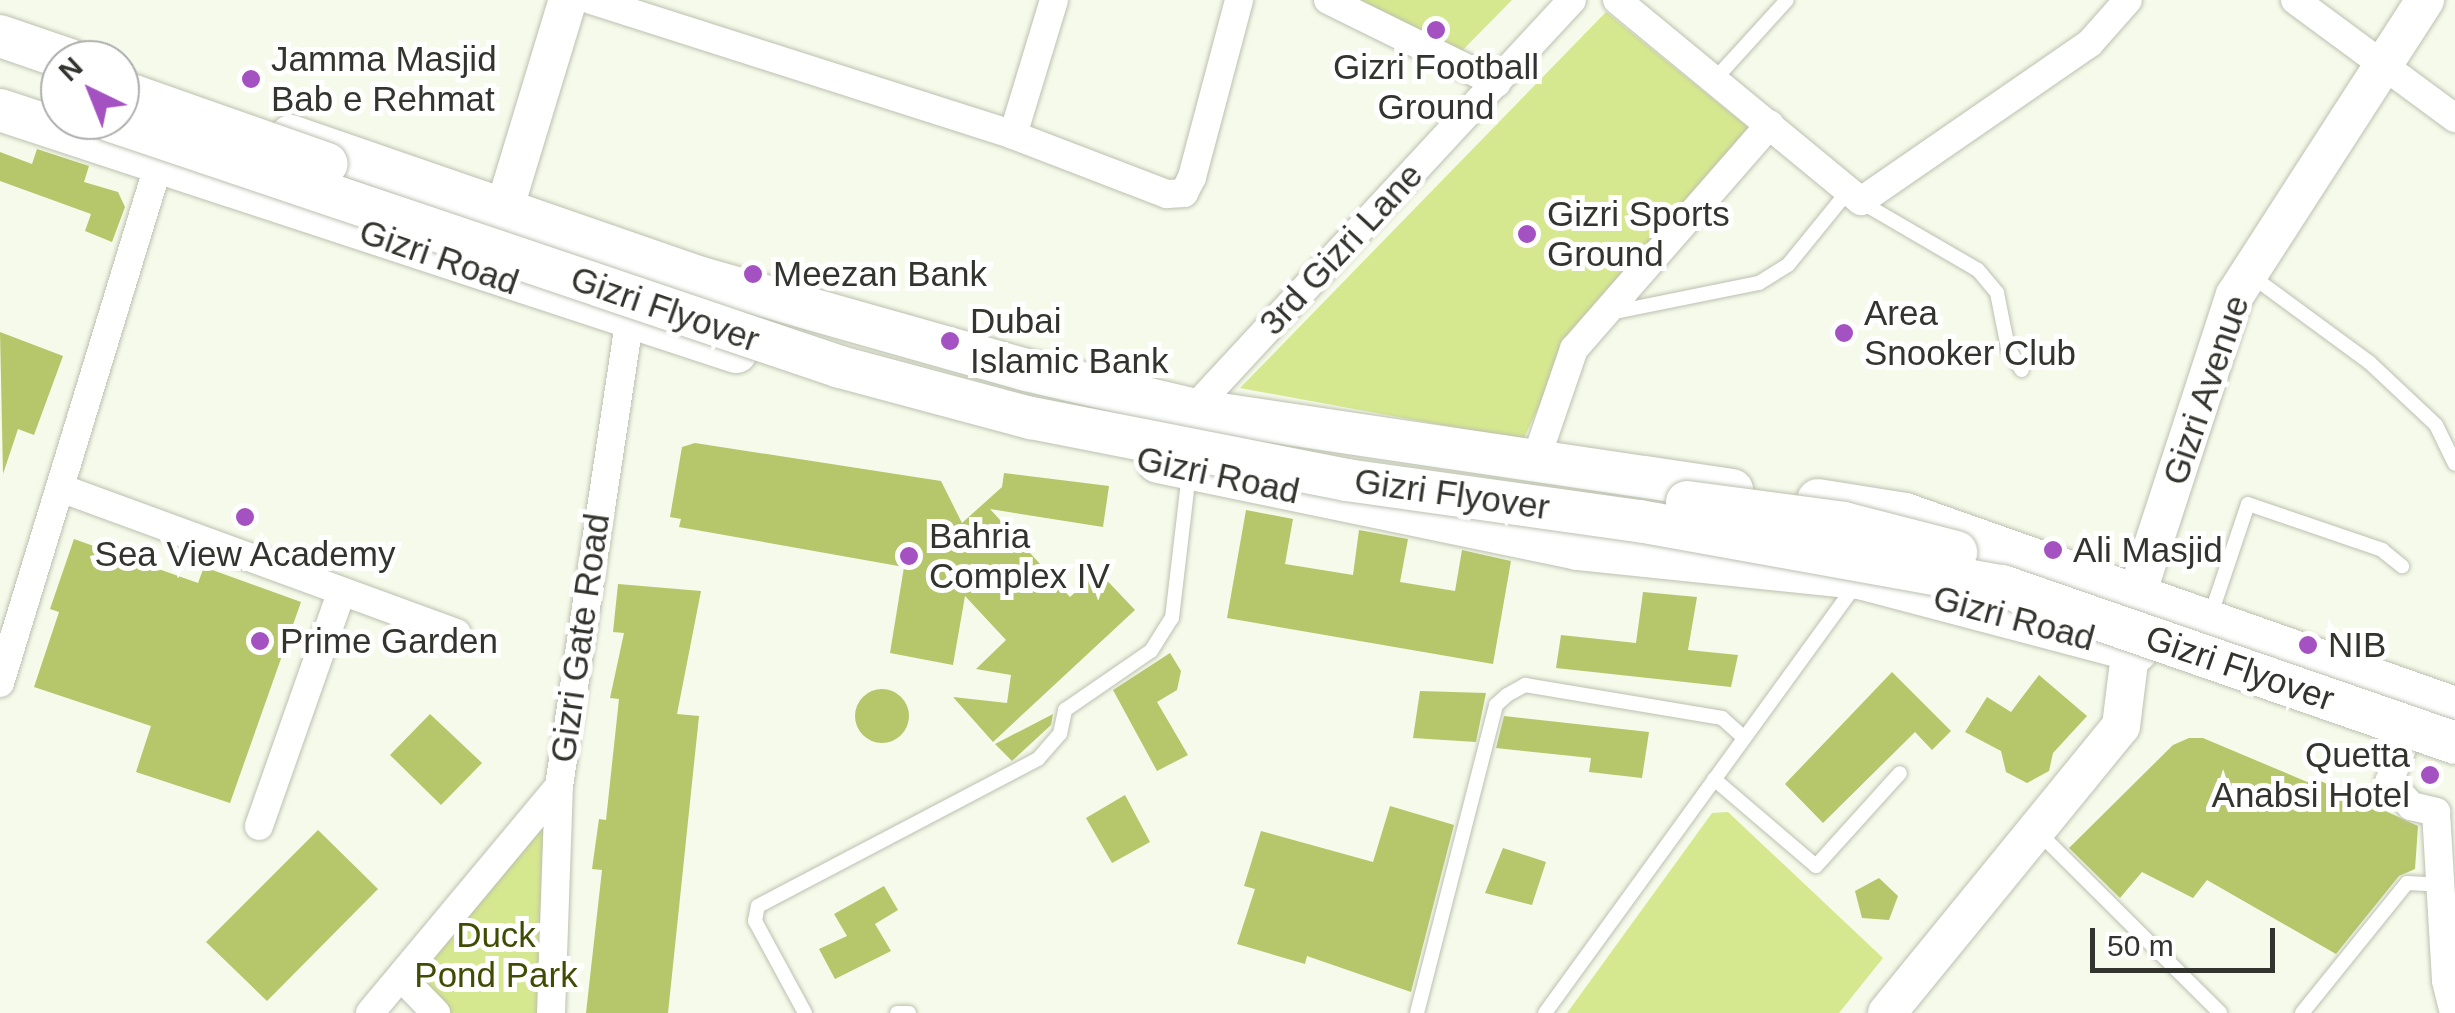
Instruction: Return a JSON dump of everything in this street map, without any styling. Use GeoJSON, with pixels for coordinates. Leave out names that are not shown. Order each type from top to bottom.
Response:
{"type":"FeatureCollection","features":[{"type":"Feature","properties":{"kind":"main road"},"geometry":{"type":"LineString","coordinates":[[0,36],[40,50]]}},
{"type":"Feature","properties":{"kind":"main road"},"geometry":{"type":"LineString","coordinates":[[0,52],[40,65]]}},
{"type":"Feature","properties":{"kind":"main road"},"geometry":{"type":"LineString","coordinates":[[0,84],[40,97]]}},
{"type":"Feature","properties":{"kind":"main road","name":"Gizri Road"},"geometry":{"type":"LineString","coordinates":[[140,84],[648,259],[900,339],[1190,409],[1534,465],[1905,514],[2138,591],[2455,708]]}},
{"type":"Feature","properties":{"kind":"main road","name":"Gizri Flyover"},"geometry":{"type":"LineString","coordinates":[[140,98],[660,282],[992,386],[1500,476],[1844,523],[2028,572],[2455,722]]}},
{"type":"Feature","properties":{"kind":"main road","name":"Gizri Road"},"geometry":{"type":"LineString","coordinates":[[0,110],[626,320],[892,398],[1176,467],[1578,548],[1860,578],[2126,648],[2455,758]]}},
{"type":"Feature","properties":{"kind":"main road","name":"Gizri Flyover"},"geometry":{"type":"LineString","coordinates":[[140,130],[840,367],[1031,418],[1346,480],[1639,521],[2002,586],[2455,743]]}},
{"type":"Feature","properties":{"kind":"street"},"geometry":{"type":"LineString","coordinates":[[504,210],[568,0]]}},
{"type":"Feature","properties":{"kind":"street"},"geometry":{"type":"LineString","coordinates":[[590,0],[1013,135],[1167,194],[1184,192],[1239,0]]}},
{"type":"Feature","properties":{"kind":"street"},"geometry":{"type":"LineString","coordinates":[[1013,135],[1054,0]]}},
{"type":"Feature","properties":{"kind":"street"},"geometry":{"type":"LineString","coordinates":[[1328,0],[1497,83]]}},
{"type":"Feature","properties":{"kind":"street","name":"3rd Gizri Lane"},"geometry":{"type":"LineString","coordinates":[[1176,467],[1190,409],[1572,0]]}},
{"type":"Feature","properties":{"kind":"street"},"geometry":{"type":"LineString","coordinates":[[1617,0],[1855,196],[2090,42],[2128,0]]}},
{"type":"Feature","properties":{"kind":"street"},"geometry":{"type":"LineString","coordinates":[[2295,0],[2455,118]]}},
{"type":"Feature","properties":{"kind":"street","name":"Gizri Avenue"},"geometry":{"type":"LineString","coordinates":[[1887,1013],[2122,726],[2126,648],[2138,591],[2235,295],[2426,0]]}},
{"type":"Feature","properties":{"kind":"street"},"geometry":{"type":"LineString","coordinates":[[1534,465],[1574,349],[1770,124]]}},
{"type":"Feature","properties":{"kind":"street"},"geometry":{"type":"LineString","coordinates":[[0,684],[63,489],[160,162]]}},
{"type":"Feature","properties":{"kind":"street","name":"Gizri Gate Road"},"geometry":{"type":"LineString","coordinates":[[370,1013],[559,786],[626,320],[648,259]]}},
{"type":"Feature","properties":{"kind":"street"},"geometry":{"type":"LineString","coordinates":[[63,489],[457,633]]}},
{"type":"Feature","properties":{"kind":"street"},"geometry":{"type":"LineString","coordinates":[[259,826],[340,592]]}},
{"type":"Feature","properties":{"kind":"street"},"geometry":{"type":"LineString","coordinates":[[2404,741],[2389,782],[2410,806],[2446,818],[2440,885],[2454,1013]]}},
{"type":"Feature","properties":{"kind":"street"},"geometry":{"type":"LineString","coordinates":[[551,1013],[559,786]]}},
{"type":"Feature","properties":{"kind":"street"},"geometry":{"type":"LineString","coordinates":[[402,978],[436,1013]]}},
{"type":"Feature","properties":{"kind":"lane"},"geometry":{"type":"LineString","coordinates":[[1716,78],[1787,0]]}},
{"type":"Feature","properties":{"kind":"lane"},"geometry":{"type":"LineString","coordinates":[[1604,314],[1759,283],[1788,265],[1855,196],[1978,270],[1998,292],[2008,348],[2022,370]]}},
{"type":"Feature","properties":{"kind":"lane"},"geometry":{"type":"LineString","coordinates":[[2248,274],[2369,362],[2436,425],[2455,464]]}},
{"type":"Feature","properties":{"kind":"lane"},"geometry":{"type":"LineString","coordinates":[[804,1013],[755,921],[758,906],[1038,759],[1060,734],[1065,710],[1150,651],[1172,618],[1176,467]]}},
{"type":"Feature","properties":{"kind":"lane"},"geometry":{"type":"LineString","coordinates":[[2210,618],[2248,504],[2382,550],[2402,566]]}},
{"type":"Feature","properties":{"kind":"lane"},"geometry":{"type":"LineString","coordinates":[[1545,1013],[1860,578]]}},
{"type":"Feature","properties":{"kind":"lane"},"geometry":{"type":"LineString","coordinates":[[1416,1013],[1496,705],[1507,695],[1525,684],[1722,718],[1744,738]]}},
{"type":"Feature","properties":{"kind":"lane"},"geometry":{"type":"LineString","coordinates":[[1714,779],[1816,866],[1900,774]]}},
{"type":"Feature","properties":{"kind":"lane"},"geometry":{"type":"LineString","coordinates":[[2036,831],[2220,1013]]}},
{"type":"Feature","properties":{"kind":"lane"},"geometry":{"type":"LineString","coordinates":[[2302,1013],[2407,883],[2440,885]]}},
{"type":"Feature","properties":{"kind":"lane"},"geometry":{"type":"LineString","coordinates":[[897,1013],[909,1013]]}},
{"type":"Feature","properties":{"kind":"green space","name":"Gizri Football Ground"},"geometry":{"type":"Polygon","coordinates":[[[1328,0],[1512,0],[1452,61],[1328,0]]]}},
{"type":"Feature","properties":{"kind":"green space","name":"Gizri Sports Ground"},"geometry":{"type":"Polygon","coordinates":[[[1606,12],[1754,132],[1572,337],[1523,440],[1240,388],[1606,12]]]}},
{"type":"Feature","properties":{"kind":"green space","name":"Duck Pond Park"},"geometry":{"type":"Polygon","coordinates":[[[559,786],[551,1013],[436,1013],[402,978],[559,786]]]}},
{"type":"Feature","properties":{"kind":"green space"},"geometry":{"type":"Polygon","coordinates":[[[1728,812],[1883,958],[1839,1013],[1567,1013],[1712,813],[1728,812]]]}},
{"type":"Feature","properties":{"kind":"building"},"geometry":{"type":"Polygon","coordinates":[[[37,149],[89,166],[84,182],[118,192],[125,207],[112,242],[85,231],[91,214],[0,181],[0,152],[32,164],[37,149]]]}},
{"type":"Feature","properties":{"kind":"building"},"geometry":{"type":"Polygon","coordinates":[[[0,332],[63,356],[34,435],[18,429],[3,474],[0,332]]]}},
{"type":"Feature","properties":{"kind":"building"},"geometry":{"type":"Polygon","coordinates":[[[695,443],[941,481],[962,523],[1002,487],[1004,473],[1109,486],[1103,527],[990,509],[1070,597],[1098,571],[1135,610],[993,742],[953,697],[1007,703],[1011,675],[976,669],[1006,640],[965,596],[953,665],[890,653],[904,567],[679,527],[681,519],[670,517],[682,447],[695,443]]]}},
{"type":"Feature","properties":{"kind":"building"},"geometry":{"type":"Polygon","coordinates":[[[1246,510],[1293,519],[1285,564],[1353,575],[1359,530],[1408,539],[1400,582],[1455,591],[1462,550],[1511,561],[1493,664],[1227,618],[1246,510]]]}},
{"type":"Feature","properties":{"kind":"building"},"geometry":{"type":"Polygon","coordinates":[[[74,539],[198,583],[204,567],[301,602],[230,803],[136,772],[151,726],[34,687],[59,612],[50,609],[74,539]]]}},
{"type":"Feature","properties":{"kind":"building"},"geometry":{"type":"Polygon","coordinates":[[[618,584],[701,591],[677,714],[699,716],[668,1013],[586,1013],[602,870],[592,869],[599,819],[606,820],[619,699],[610,698],[624,633],[613,632],[618,584]]]}},
{"type":"Feature","properties":{"kind":"building"},"geometry":{"type":"Polygon","coordinates":[[[1643,592],[1697,597],[1688,650],[1738,655],[1731,687],[1556,668],[1561,635],[1636,643],[1643,592]]]}},
{"type":"Feature","properties":{"kind":"building"},"geometry":{"type":"Polygon","coordinates":[[[1170,653],[1181,671],[1177,690],[1157,702],[1188,755],[1157,771],[1113,690],[1170,653]]]}},
{"type":"Feature","properties":{"kind":"building"},"geometry":{"type":"Polygon","coordinates":[[[1892,672],[1951,731],[1932,750],[1915,732],[1823,823],[1785,784],[1892,672]]]}},
{"type":"Feature","properties":{"kind":"building"},"geometry":{"type":"Polygon","coordinates":[[[2039,675],[2087,716],[2053,753],[2049,771],[2027,783],[2006,772],[2001,751],[1965,732],[1987,697],[2011,712],[2039,675]]]}},
{"type":"Feature","properties":{"kind":"building"},"geometry":{"type":"Polygon","coordinates":[[[882,689],[901,697],[909,716],[901,735],[882,743],[863,735],[855,716],[863,697],[882,689]]]}},
{"type":"Feature","properties":{"kind":"building"},"geometry":{"type":"Polygon","coordinates":[[[1420,691],[1486,693],[1476,742],[1413,738],[1420,691]]]}},
{"type":"Feature","properties":{"kind":"building"},"geometry":{"type":"Polygon","coordinates":[[[430,714],[482,763],[441,805],[390,755],[430,714]]]}},
{"type":"Feature","properties":{"kind":"building"},"geometry":{"type":"Polygon","coordinates":[[[1053,714],[1051,725],[1012,761],[995,744],[1053,714]]]}},
{"type":"Feature","properties":{"kind":"building"},"geometry":{"type":"Polygon","coordinates":[[[1504,716],[1649,732],[1642,778],[1589,772],[1591,758],[1496,748],[1504,716]]]}},
{"type":"Feature","properties":{"kind":"building"},"geometry":{"type":"Polygon","coordinates":[[[2189,738],[2203,738],[2312,784],[2314,778],[2418,826],[2415,869],[2399,876],[2336,954],[2207,880],[2193,898],[2142,872],[2120,898],[2069,848],[2173,745],[2189,738]]]}},
{"type":"Feature","properties":{"kind":"building"},"geometry":{"type":"Polygon","coordinates":[[[1125,795],[1150,842],[1112,863],[1086,818],[1125,795]]]}},
{"type":"Feature","properties":{"kind":"building"},"geometry":{"type":"Polygon","coordinates":[[[1390,806],[1454,825],[1411,992],[1307,956],[1305,964],[1237,944],[1255,889],[1244,886],[1261,831],[1373,862],[1390,806]]]}},
{"type":"Feature","properties":{"kind":"building"},"geometry":{"type":"Polygon","coordinates":[[[318,830],[378,889],[267,1001],[206,942],[318,830]]]}},
{"type":"Feature","properties":{"kind":"building"},"geometry":{"type":"Polygon","coordinates":[[[1503,848],[1546,862],[1532,905],[1485,893],[1503,848]]]}},
{"type":"Feature","properties":{"kind":"building"},"geometry":{"type":"Polygon","coordinates":[[[1879,878],[1898,896],[1889,920],[1862,918],[1855,891],[1879,878]]]}},
{"type":"Feature","properties":{"kind":"building"},"geometry":{"type":"Polygon","coordinates":[[[884,886],[898,910],[875,924],[891,951],[835,979],[819,949],[847,936],[834,914],[884,886]]]}},
{"type":"Feature","properties":{"kind":"place","name":"Gizri Football Ground"},"geometry":{"type":"Point","coordinates":[1436,30]}},
{"type":"Feature","properties":{"kind":"place","name":"Jamma Masjid Bab e Rehmat"},"geometry":{"type":"Point","coordinates":[251,79]}},
{"type":"Feature","properties":{"kind":"place","name":"Gizri Sports Ground"},"geometry":{"type":"Point","coordinates":[1527,234]}},
{"type":"Feature","properties":{"kind":"place","name":"Meezan Bank"},"geometry":{"type":"Point","coordinates":[753,274]}},
{"type":"Feature","properties":{"kind":"place","name":"Area Snooker Club"},"geometry":{"type":"Point","coordinates":[1844,333]}},
{"type":"Feature","properties":{"kind":"place","name":"Dubai Islamic Bank"},"geometry":{"type":"Point","coordinates":[950,341]}},
{"type":"Feature","properties":{"kind":"place","name":"Sea View Academy"},"geometry":{"type":"Point","coordinates":[245,517]}},
{"type":"Feature","properties":{"kind":"place","name":"Ali Masjid"},"geometry":{"type":"Point","coordinates":[2053,550]}},
{"type":"Feature","properties":{"kind":"place","name":"Bahria Complex IV"},"geometry":{"type":"Point","coordinates":[909,556]}},
{"type":"Feature","properties":{"kind":"place","name":"Prime Garden"},"geometry":{"type":"Point","coordinates":[260,641]}},
{"type":"Feature","properties":{"kind":"place","name":"NIB"},"geometry":{"type":"Point","coordinates":[2308,645]}},
{"type":"Feature","properties":{"kind":"place","name":"Quetta Anabsi Hotel"},"geometry":{"type":"Point","coordinates":[2430,775]}}]}
